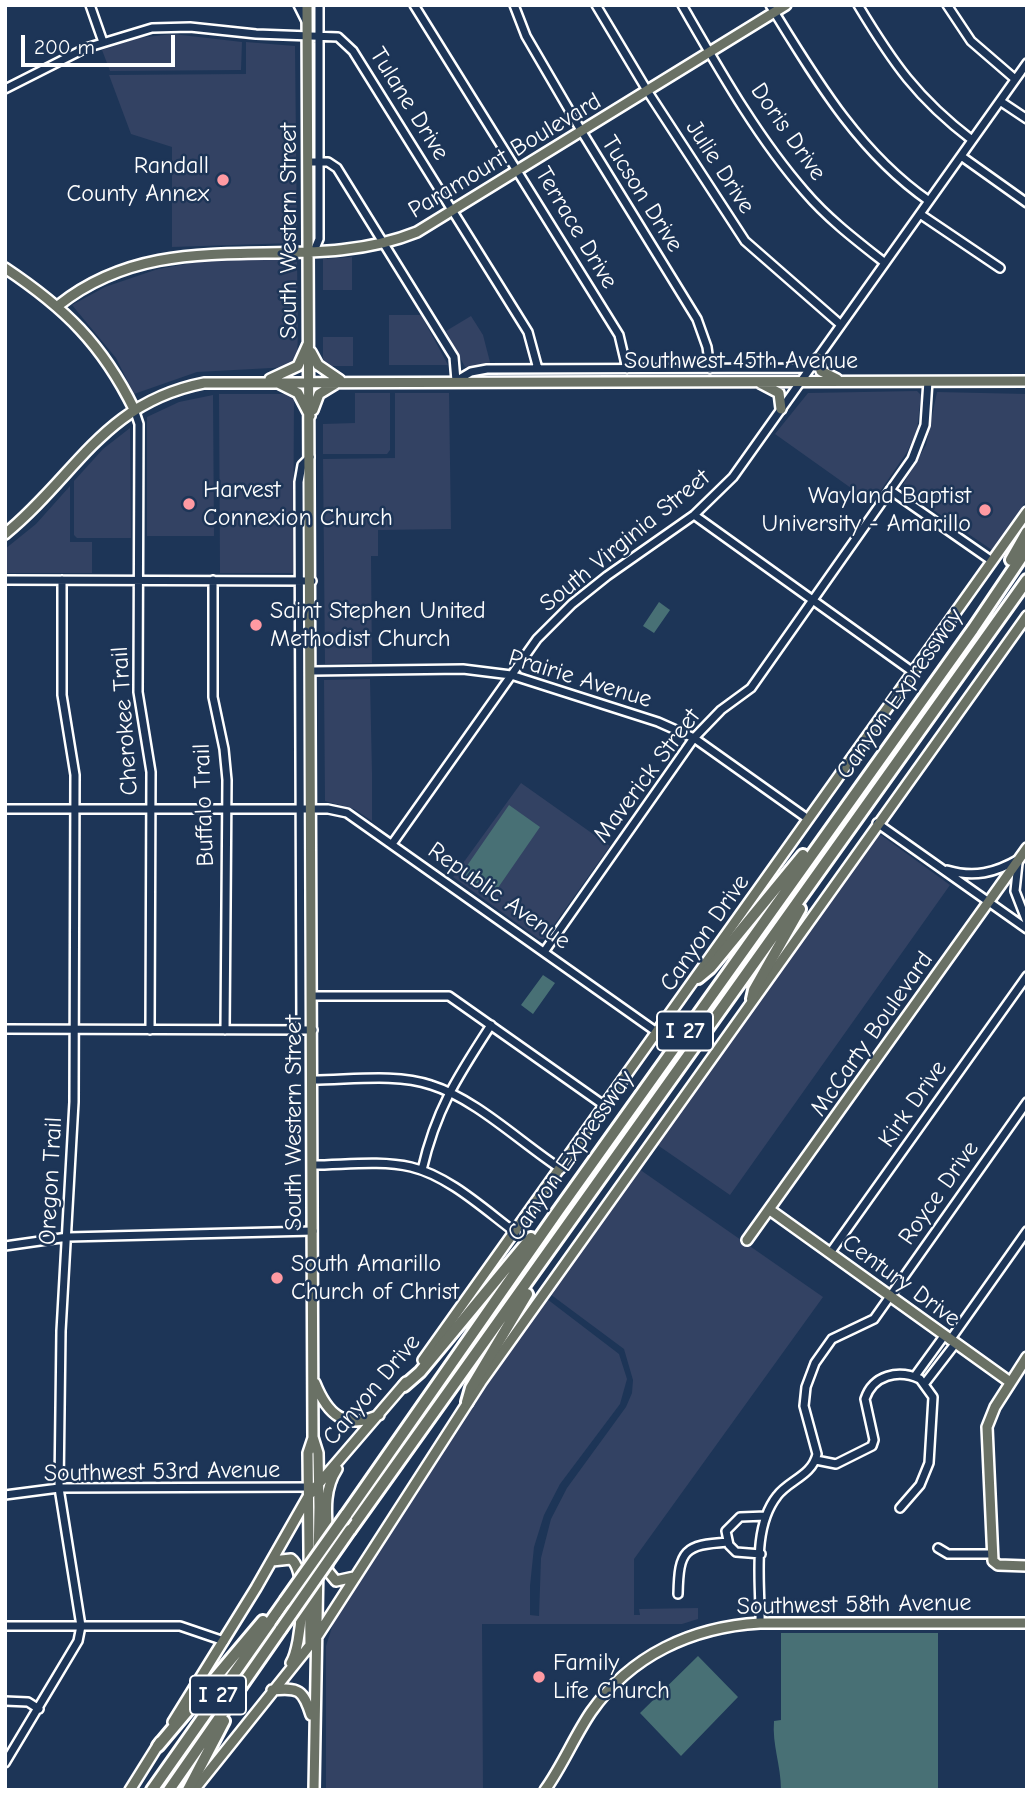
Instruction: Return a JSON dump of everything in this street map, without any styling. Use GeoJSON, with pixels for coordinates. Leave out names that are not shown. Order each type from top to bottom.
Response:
{"type":"FeatureCollection","features":[{"type":"Feature","properties":{"kind":"highway"},"geometry":{"type":"LineString","coordinates":[[998,588],[1000,577],[1027,532]]}},
{"type":"Feature","properties":{"kind":"highway","name":"Canyon Expressway"},"geometry":{"type":"LineString","coordinates":[[284,1599],[974,629],[998,588],[1027,549]]}},
{"type":"Feature","properties":{"kind":"highway","name":"Canyon Expressway"},"geometry":{"type":"LineString","coordinates":[[169,1790],[350,1530],[1027,580]]}},
{"type":"Feature","properties":{"kind":"highway"},"geometry":{"type":"LineString","coordinates":[[970,660],[978,654],[1027,591]]}},
{"type":"Feature","properties":{"kind":"highway"},"geometry":{"type":"LineString","coordinates":[[698,978],[710,968],[844,802],[852,798]]}},
{"type":"Feature","properties":{"kind":"highway"},"geometry":{"type":"LineString","coordinates":[[752,999],[754,990],[819,873]]}},
{"type":"Feature","properties":{"kind":"highway"},"geometry":{"type":"LineString","coordinates":[[404,1386],[420,1372],[548,1217],[558,1211]]}},
{"type":"Feature","properties":{"kind":"highway"},"geometry":{"type":"LineString","coordinates":[[467,1402],[471,1388],[533,1284],[538,1267]]}},
{"type":"Feature","properties":{"kind":"highway"},"geometry":{"type":"LineString","coordinates":[[158,1746],[284,1599]]}},
{"type":"Feature","properties":{"kind":"highway","name":"I 27"},"geometry":{"type":"LineString","coordinates":[[152,1790],[284,1599]]}},
{"type":"Feature","properties":{"kind":"highway"},"geometry":{"type":"LineString","coordinates":[[188,1790],[258,1662]]}},
{"type":"Feature","properties":{"kind":"main road","name":"South Western Street"},"geometry":{"type":"LineString","coordinates":[[307,5],[311,251],[309,344],[312,580],[313,1437],[318,1453],[314,1790]]}},
{"type":"Feature","properties":{"kind":"main road","name":"Paramount Boulevard"},"geometry":{"type":"LineString","coordinates":[[59,305],[107,278],[180,257],[214,252],[347,250],[384,244],[433,225],[648,92],[772,9],[786,5]]}},
{"type":"Feature","properties":{"kind":"main road"},"geometry":{"type":"LineString","coordinates":[[5,268],[59,305],[95,344],[134,409]]}},
{"type":"Feature","properties":{"kind":"main road"},"geometry":{"type":"LineString","coordinates":[[270,381],[298,366],[309,344]]}},
{"type":"Feature","properties":{"kind":"main road"},"geometry":{"type":"LineString","coordinates":[[309,344],[318,365],[342,381],[319,394],[310,417]]}},
{"type":"Feature","properties":{"kind":"main road"},"geometry":{"type":"LineString","coordinates":[[818,358],[821,371],[842,381]]}},
{"type":"Feature","properties":{"kind":"main road","name":"Southwest 45th Avenue"},"geometry":{"type":"LineString","coordinates":[[5,534],[35,507],[102,434],[134,409],[194,385],[270,381],[1027,381]]}},
{"type":"Feature","properties":{"kind":"main road"},"geometry":{"type":"LineString","coordinates":[[270,381],[298,393],[310,417]]}},
{"type":"Feature","properties":{"kind":"main road"},"geometry":{"type":"LineString","coordinates":[[755,381],[775,389],[781,409]]}},
{"type":"Feature","properties":{"kind":"main road","name":"Canyon Drive"},"geometry":{"type":"LineString","coordinates":[[130,1790],[224,1641],[309,1492],[404,1386],[698,978],[1027,512]]}},
{"type":"Feature","properties":{"kind":"main road"},"geometry":{"type":"LineString","coordinates":[[194,1790],[317,1635],[467,1402],[1027,616]]}},
{"type":"Feature","properties":{"kind":"main road","name":"McCarty Boulevard"},"geometry":{"type":"LineString","coordinates":[[747,1240],[1027,848]]}},
{"type":"Feature","properties":{"kind":"main road","name":"Century Drive"},"geometry":{"type":"LineString","coordinates":[[769,1210],[1010,1382]]}},
{"type":"Feature","properties":{"kind":"main road"},"geometry":{"type":"LineString","coordinates":[[1027,1357],[990,1417],[987,1434],[993,1558],[998,1565],[1027,1566]]}},
{"type":"Feature","properties":{"kind":"main road"},"geometry":{"type":"LineString","coordinates":[[313,1378],[326,1409],[338,1416],[360,1420],[380,1414]]}},
{"type":"Feature","properties":{"kind":"main road"},"geometry":{"type":"LineString","coordinates":[[313,1437],[308,1453],[310,1644],[314,1675]]}},
{"type":"Feature","properties":{"kind":"main road"},"geometry":{"type":"LineString","coordinates":[[352,1447],[329,1487],[327,1570],[336,1581],[355,1576]]}},
{"type":"Feature","properties":{"kind":"main road"},"geometry":{"type":"LineString","coordinates":[[272,1561],[291,1559],[301,1573],[298,1647],[272,1690]]}},
{"type":"Feature","properties":{"kind":"main road","name":"Southwest 58th Avenue"},"geometry":{"type":"LineString","coordinates":[[545,1790],[562,1766],[591,1712],[625,1674],[656,1652],[691,1635],[734,1625],[760,1623],[1027,1623]]}},
{"type":"Feature","properties":{"kind":"main road"},"geometry":{"type":"LineString","coordinates":[[272,1690],[294,1689],[302,1693],[314,1727]]}},
{"type":"Feature","properties":{"kind":"street"},"geometry":{"type":"LineString","coordinates":[[90,5],[103,42]]}},
{"type":"Feature","properties":{"kind":"street"},"geometry":{"type":"LineString","coordinates":[[298,5],[307,23]]}},
{"type":"Feature","properties":{"kind":"street"},"geometry":{"type":"LineString","coordinates":[[311,251],[319,239],[319,5]]}},
{"type":"Feature","properties":{"kind":"street","name":"Terrace Drive"},"geometry":{"type":"LineString","coordinates":[[414,5],[619,335],[627,369]]}},
{"type":"Feature","properties":{"kind":"street","name":"Tucson Drive"},"geometry":{"type":"LineString","coordinates":[[514,5],[526,36],[697,319],[708,347],[710,369]]}},
{"type":"Feature","properties":{"kind":"street","name":"Julie Drive"},"geometry":{"type":"LineString","coordinates":[[596,5],[648,92],[745,241],[841,325]]}},
{"type":"Feature","properties":{"kind":"street","name":"Doris Drive"},"geometry":{"type":"LineString","coordinates":[[682,5],[780,162],[806,194],[885,264]]}},
{"type":"Feature","properties":{"kind":"street"},"geometry":{"type":"LineString","coordinates":[[858,5],[897,68],[917,93],[972,140]]}},
{"type":"Feature","properties":{"kind":"street"},"geometry":{"type":"LineString","coordinates":[[947,5],[971,41],[1016,79]]}},
{"type":"Feature","properties":{"kind":"street"},"geometry":{"type":"LineString","coordinates":[[772,9],[841,117],[873,155],[929,201]]}},
{"type":"Feature","properties":{"kind":"street","name":"Tulane Drive"},"geometry":{"type":"LineString","coordinates":[[5,89],[59,60],[128,33],[169,27],[338,37],[354,51],[528,332],[538,369]]}},
{"type":"Feature","properties":{"kind":"street","name":"South Virginia Street"},"geometry":{"type":"LineString","coordinates":[[393,844],[537,639],[572,604],[694,515],[733,477],[1027,64]]}},
{"type":"Feature","properties":{"kind":"street"},"geometry":{"type":"LineString","coordinates":[[1000,100],[1027,119]]}},
{"type":"Feature","properties":{"kind":"street"},"geometry":{"type":"LineString","coordinates":[[961,156],[1027,203]]}},
{"type":"Feature","properties":{"kind":"street"},"geometry":{"type":"LineString","coordinates":[[308,162],[328,162],[337,168],[454,357],[456,381]]}},
{"type":"Feature","properties":{"kind":"street"},"geometry":{"type":"LineString","coordinates":[[919,214],[1000,268]]}},
{"type":"Feature","properties":{"kind":"street","name":"Southwest 45th Avenue"},"geometry":{"type":"LineString","coordinates":[[456,381],[482,369],[810,368]]}},
{"type":"Feature","properties":{"kind":"street"},"geometry":{"type":"LineString","coordinates":[[778,369],[778,381]]}},
{"type":"Feature","properties":{"kind":"street","name":"Maverick Street"},"geometry":{"type":"LineString","coordinates":[[544,952],[694,738],[720,710],[751,688],[912,458],[923,433],[928,410],[928,380]]}},
{"type":"Feature","properties":{"kind":"street","name":"Cherokee Trail"},"geometry":{"type":"LineString","coordinates":[[134,409],[139,425],[138,692],[151,772],[150,1030]]}},
{"type":"Feature","properties":{"kind":"street","name":"South Western Street"},"geometry":{"type":"LineString","coordinates":[[301,1030],[300,474],[302,465],[311,456]]}},
{"type":"Feature","properties":{"kind":"street"},"geometry":{"type":"LineString","coordinates":[[890,490],[992,561]]}},
{"type":"Feature","properties":{"kind":"street"},"geometry":{"type":"LineString","coordinates":[[694,515],[913,672]]}},
{"type":"Feature","properties":{"kind":"street"},"geometry":{"type":"LineString","coordinates":[[5,580],[312,580]]}},
{"type":"Feature","properties":{"kind":"street","name":"Oregon Trail"},"geometry":{"type":"LineString","coordinates":[[62,580],[62,695],[75,775],[75,1029],[74,1142],[61,1331],[59,1488],[81,1626]]}},
{"type":"Feature","properties":{"kind":"street","name":"Buffalo Trail"},"geometry":{"type":"LineString","coordinates":[[214,580],[213,697],[225,757],[227,809],[225,1030]]}},
{"type":"Feature","properties":{"kind":"street","name":"Prairie Avenue"},"geometry":{"type":"LineString","coordinates":[[312,671],[463,669],[511,675],[659,722],[694,738],[808,819]]}},
{"type":"Feature","properties":{"kind":"street"},"geometry":{"type":"LineString","coordinates":[[300,780],[312,780]]}},
{"type":"Feature","properties":{"kind":"street","name":"Republic Avenue"},"geometry":{"type":"LineString","coordinates":[[5,809],[312,809],[347,813],[658,1033]]}},
{"type":"Feature","properties":{"kind":"street"},"geometry":{"type":"LineString","coordinates":[[877,823],[1027,929]]}},
{"type":"Feature","properties":{"kind":"street"},"geometry":{"type":"LineString","coordinates":[[939,867],[975,874],[994,871],[1019,859]]}},
{"type":"Feature","properties":{"kind":"street"},"geometry":{"type":"LineString","coordinates":[[1019,859],[1016,891],[1027,922]]}},
{"type":"Feature","properties":{"kind":"street"},"geometry":{"type":"LineString","coordinates":[[301,928],[313,928]]}},
{"type":"Feature","properties":{"kind":"street","name":"Kirk Drive"},"geometry":{"type":"LineString","coordinates":[[830,1253],[1027,976]]}},
{"type":"Feature","properties":{"kind":"street"},"geometry":{"type":"LineString","coordinates":[[313,996],[441,995],[454,999],[605,1106]]}},
{"type":"Feature","properties":{"kind":"street"},"geometry":{"type":"LineString","coordinates":[[301,1008],[313,1008]]}},
{"type":"Feature","properties":{"kind":"street"},"geometry":{"type":"LineString","coordinates":[[422,1170],[430,1131],[448,1091],[491,1025]]}},
{"type":"Feature","properties":{"kind":"street"},"geometry":{"type":"LineString","coordinates":[[5,1029],[313,1030]]}},
{"type":"Feature","properties":{"kind":"street"},"geometry":{"type":"LineString","coordinates":[[313,1080],[409,1080],[448,1091],[561,1169]]}},
{"type":"Feature","properties":{"kind":"street","name":"Royce Drive"},"geometry":{"type":"LineString","coordinates":[[816,1460],[816,1439],[804,1406],[809,1375],[832,1339],[865,1326],[874,1319],[1027,1102]]}},
{"type":"Feature","properties":{"kind":"street"},"geometry":{"type":"LineString","coordinates":[[313,1166],[393,1165],[422,1170],[444,1181],[516,1233]]}},
{"type":"Feature","properties":{"kind":"street"},"geometry":{"type":"LineString","coordinates":[[5,1246],[68,1237],[313,1231]]}},
{"type":"Feature","properties":{"kind":"street"},"geometry":{"type":"LineString","coordinates":[[925,1383],[950,1340],[1027,1231]]}},
{"type":"Feature","properties":{"kind":"street"},"geometry":{"type":"LineString","coordinates":[[915,1376],[950,1340]]}},
{"type":"Feature","properties":{"kind":"street"},"geometry":{"type":"LineString","coordinates":[[760,1623],[761,1555],[766,1516],[783,1489],[806,1474],[816,1460],[836,1464],[867,1451],[874,1440],[865,1407],[868,1389],[874,1382],[892,1375],[915,1376],[925,1383],[933,1397],[929,1463],[920,1485],[900,1508]]}},
{"type":"Feature","properties":{"kind":"street","name":"Southwest 53rd Avenue"},"geometry":{"type":"LineString","coordinates":[[5,1495],[34,1494],[59,1488],[309,1492]]}},
{"type":"Feature","properties":{"kind":"street"},"geometry":{"type":"LineString","coordinates":[[761,1555],[736,1552],[728,1542],[726,1531],[735,1520],[766,1516]]}},
{"type":"Feature","properties":{"kind":"street"},"geometry":{"type":"LineString","coordinates":[[678,1594],[678,1565],[686,1552],[698,1544],[728,1542]]}},
{"type":"Feature","properties":{"kind":"street"},"geometry":{"type":"LineString","coordinates":[[938,1548],[948,1554],[993,1558]]}},
{"type":"Feature","properties":{"kind":"street"},"geometry":{"type":"LineString","coordinates":[[5,1626],[180,1626],[224,1641]]}},
{"type":"Feature","properties":{"kind":"street"},"geometry":{"type":"LineString","coordinates":[[5,1763],[78,1641],[81,1626]]}},
{"type":"Feature","properties":{"kind":"street"},"geometry":{"type":"LineString","coordinates":[[5,1701],[28,1702],[39,1709]]}},
{"type":"Feature","properties":{"kind":"shaded area"},"geometry":{"type":"Polygon","coordinates":[[[173,34],[242,42],[241,70],[110,71],[102,50],[138,38],[173,34]]]}},
{"type":"Feature","properties":{"kind":"shaded area"},"geometry":{"type":"Polygon","coordinates":[[[246,42],[295,46],[297,240],[293,243],[172,247],[172,147],[131,134],[109,75],[246,74],[246,42]]]}},
{"type":"Feature","properties":{"kind":"shaded area"},"geometry":{"type":"Polygon","coordinates":[[[352,257],[352,290],[323,290],[323,259],[352,257]]]}},
{"type":"Feature","properties":{"kind":"shaded area"},"geometry":{"type":"Polygon","coordinates":[[[209,260],[297,261],[298,330],[297,361],[290,367],[197,372],[134,394],[116,358],[72,305],[105,287],[158,269],[209,260]]]}},
{"type":"Feature","properties":{"kind":"shaded area"},"geometry":{"type":"Polygon","coordinates":[[[389,315],[421,315],[448,365],[389,365],[389,315]]]}},
{"type":"Feature","properties":{"kind":"shaded area"},"geometry":{"type":"Polygon","coordinates":[[[471,316],[483,335],[491,366],[465,367],[446,331],[471,316]]]}},
{"type":"Feature","properties":{"kind":"shaded area"},"geometry":{"type":"Polygon","coordinates":[[[323,337],[353,337],[353,366],[329,366],[323,362],[323,337]]]}},
{"type":"Feature","properties":{"kind":"shaded area"},"geometry":{"type":"Polygon","coordinates":[[[917,391],[921,395],[917,431],[907,452],[872,503],[775,434],[808,393],[917,391]]]}},
{"type":"Feature","properties":{"kind":"shaded area"},"geometry":{"type":"Polygon","coordinates":[[[937,392],[1027,394],[1027,500],[992,550],[901,488],[926,445],[937,392]]]}},
{"type":"Feature","properties":{"kind":"shaded area"},"geometry":{"type":"Polygon","coordinates":[[[355,393],[390,393],[390,450],[387,454],[323,454],[323,424],[355,423],[355,393]]]}},
{"type":"Feature","properties":{"kind":"shaded area"},"geometry":{"type":"Polygon","coordinates":[[[395,393],[449,393],[451,529],[378,530],[378,556],[371,556],[372,663],[325,664],[323,459],[395,458],[395,393]]]}},
{"type":"Feature","properties":{"kind":"shaded area"},"geometry":{"type":"Polygon","coordinates":[[[219,394],[291,394],[294,398],[293,573],[220,573],[219,394]]]}},
{"type":"Feature","properties":{"kind":"shaded area"},"geometry":{"type":"Polygon","coordinates":[[[213,395],[214,536],[147,536],[147,417],[179,402],[213,395]]]}},
{"type":"Feature","properties":{"kind":"shaded area"},"geometry":{"type":"Polygon","coordinates":[[[130,428],[131,538],[77,538],[74,535],[74,481],[103,449],[130,428]]]}},
{"type":"Feature","properties":{"kind":"shaded area"},"geometry":{"type":"Polygon","coordinates":[[[70,486],[70,542],[92,542],[92,573],[5,573],[5,549],[36,524],[70,486]]]}},
{"type":"Feature","properties":{"kind":"shaded area"},"geometry":{"type":"Polygon","coordinates":[[[370,679],[372,821],[354,809],[325,801],[324,680],[370,679]]]}},
{"type":"Feature","properties":{"kind":"shaded area"},"geometry":{"type":"Polygon","coordinates":[[[521,783],[610,846],[544,939],[539,939],[453,877],[521,783]]]}},
{"type":"Feature","properties":{"kind":"shaded area"},"geometry":{"type":"Polygon","coordinates":[[[881,835],[950,885],[730,1195],[656,1144],[876,836],[881,835]]]}},
{"type":"Feature","properties":{"kind":"shaded area"},"geometry":{"type":"Polygon","coordinates":[[[639,1169],[823,1297],[634,1559],[634,1615],[640,1615],[639,1609],[698,1608],[698,1619],[682,1624],[482,1624],[483,1790],[326,1790],[326,1646],[333,1624],[461,1423],[547,1299],[619,1354],[627,1379],[620,1404],[560,1484],[544,1515],[534,1547],[530,1586],[530,1615],[539,1616],[541,1558],[551,1519],[567,1488],[626,1407],[632,1393],[633,1380],[624,1349],[550,1294],[639,1169]]]}},
{"type":"Feature","properties":{"kind":"green space"},"geometry":{"type":"Polygon","coordinates":[[[659,602],[670,610],[654,633],[643,626],[659,602]]]}},
{"type":"Feature","properties":{"kind":"green space"},"geometry":{"type":"Polygon","coordinates":[[[509,805],[540,827],[493,895],[462,873],[509,805]]]}},
{"type":"Feature","properties":{"kind":"green space"},"geometry":{"type":"Polygon","coordinates":[[[543,975],[555,983],[533,1014],[521,1005],[543,975]]]}},
{"type":"Feature","properties":{"kind":"green space"},"geometry":{"type":"Polygon","coordinates":[[[781,1633],[938,1633],[938,1790],[781,1790],[774,1721],[781,1720],[781,1633]]]}},
{"type":"Feature","properties":{"kind":"green space"},"geometry":{"type":"Polygon","coordinates":[[[698,1656],[738,1697],[681,1756],[640,1713],[698,1656]]]}},
{"type":"Feature","properties":{"kind":"place","name":"Randall County Annex"},"geometry":{"type":"Point","coordinates":[223,180]}},
{"type":"Feature","properties":{"kind":"place","name":"Harvest Connexion Church"},"geometry":{"type":"Point","coordinates":[189,504]}},
{"type":"Feature","properties":{"kind":"place","name":"Wayland Baptist University - Amarillo"},"geometry":{"type":"Point","coordinates":[985,510]}},
{"type":"Feature","properties":{"kind":"place","name":"Saint Stephen United Methodist Church"},"geometry":{"type":"Point","coordinates":[256,625]}},
{"type":"Feature","properties":{"kind":"place","name":"South Amarillo Church of Christ"},"geometry":{"type":"Point","coordinates":[277,1278]}},
{"type":"Feature","properties":{"kind":"place","name":"Family Life Church"},"geometry":{"type":"Point","coordinates":[539,1677]}}]}
